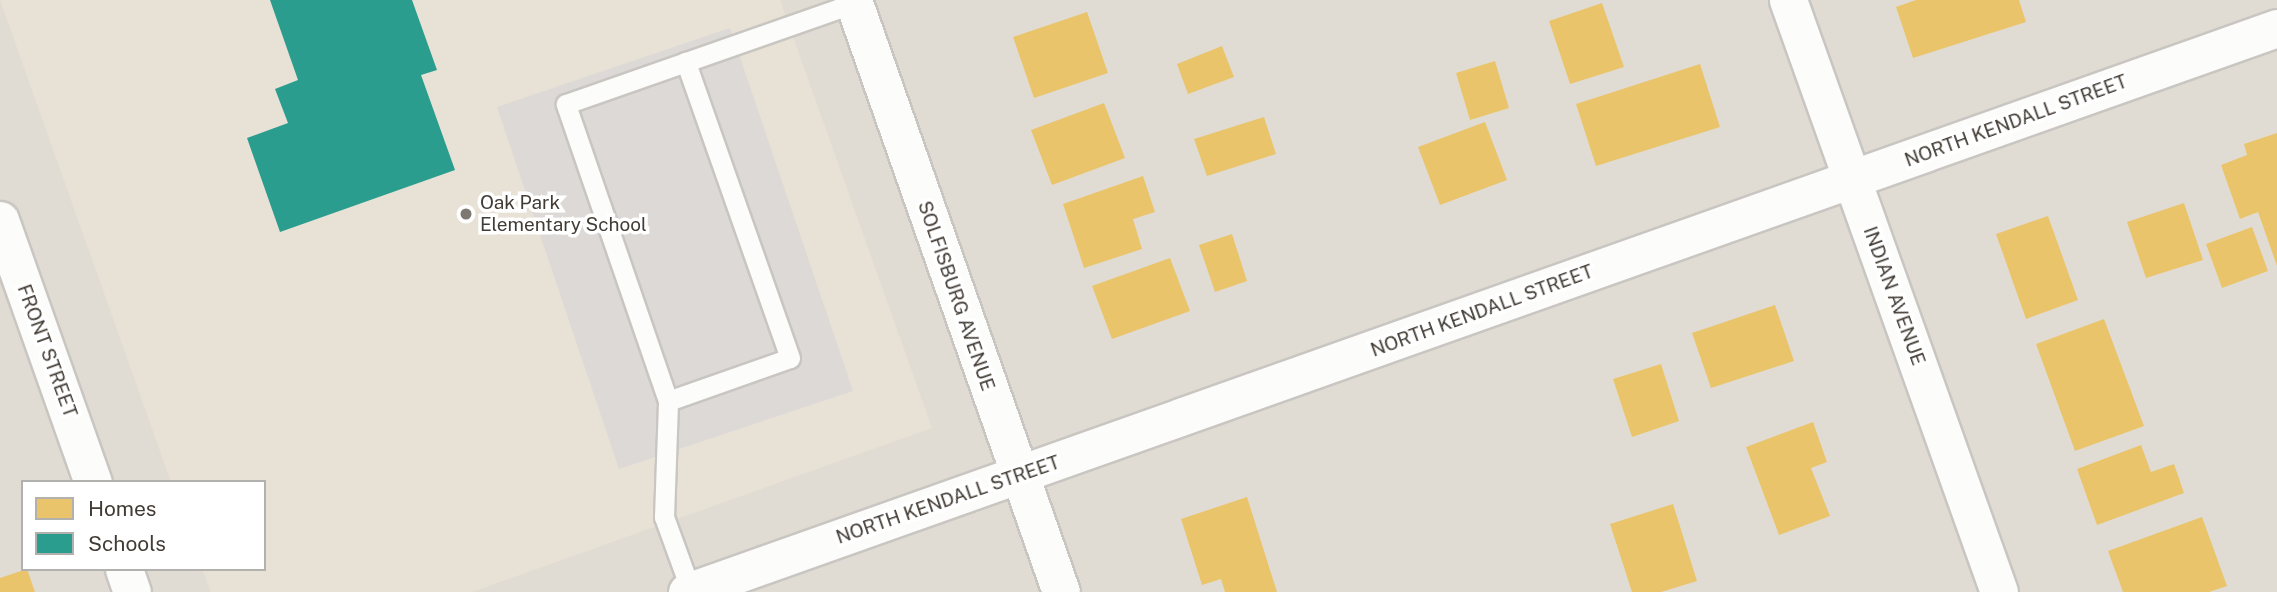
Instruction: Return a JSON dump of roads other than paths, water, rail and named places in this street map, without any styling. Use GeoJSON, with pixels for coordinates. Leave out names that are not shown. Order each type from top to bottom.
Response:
{"type":"FeatureCollection","features":[{"type":"Feature","properties":{"kind":"street","name":"INDIAN AVENUE"},"geometry":{"type":"LineString","coordinates":[[1788,0],[2000,592]]}},
{"type":"Feature","properties":{"kind":"street","name":"SOLFISBURG AVENUE"},"geometry":{"type":"LineString","coordinates":[[853,1],[1061,592]]}},
{"type":"Feature","properties":{"kind":"street","name":"NORTH KENDALL STREET"},"geometry":{"type":"LineString","coordinates":[[689,591],[2277,28]]}},
{"type":"Feature","properties":{"kind":"street","name":"FRONT STREET"},"geometry":{"type":"LineString","coordinates":[[0,220],[92,480]]}},
{"type":"Feature","properties":{"kind":"street"},"geometry":{"type":"LineString","coordinates":[[125,571],[132,592]]}},
{"type":"Feature","properties":{"kind":"lane"},"geometry":{"type":"LineString","coordinates":[[689,591],[664,517],[668,401],[566,104],[853,1]]}},
{"type":"Feature","properties":{"kind":"lane"},"geometry":{"type":"LineString","coordinates":[[668,401],[790,358],[686,62]]}},
{"type":"Feature","properties":{"kind":"place","name":"Oak Park Elementary School"},"geometry":{"type":"Point","coordinates":[466,214]}}]}
